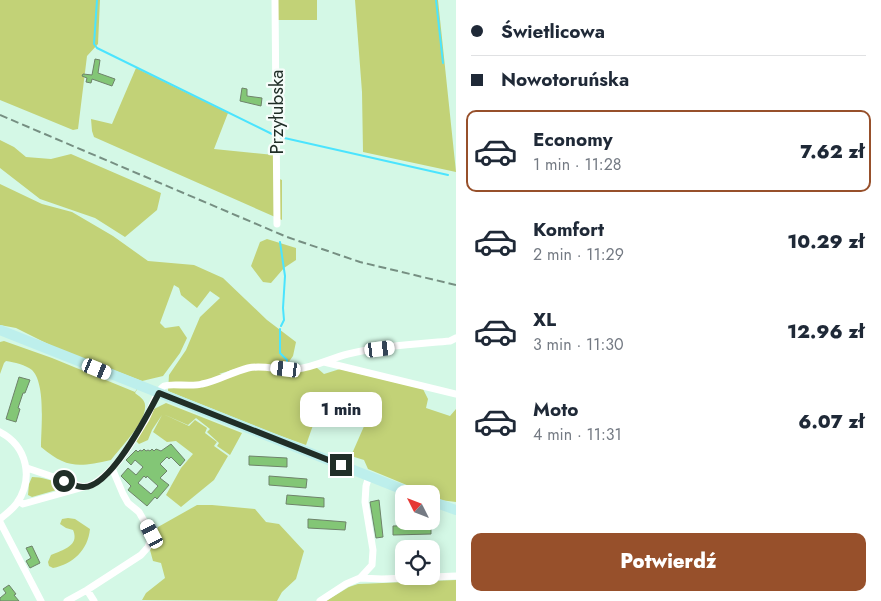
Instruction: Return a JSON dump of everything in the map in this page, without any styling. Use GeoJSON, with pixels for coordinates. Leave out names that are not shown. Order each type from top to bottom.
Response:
{"type":"FeatureCollection","features":[{"type":"Feature","properties":{"kind":"main road"},"geometry":{"type":"LineString","coordinates":[[0,330],[395,486]]}},
{"type":"Feature","properties":{"kind":"main road"},"geometry":{"type":"LineString","coordinates":[[440,504],[456,510]]}},
{"type":"Feature","properties":{"kind":"street","name":"Przyłubska"},"geometry":{"type":"LineString","coordinates":[[275,0],[277,224]]}},
{"type":"Feature","properties":{"kind":"street"},"geometry":{"type":"LineString","coordinates":[[18,501],[23,504],[98,482],[112,468],[146,418],[163,386],[201,385],[258,366],[297,370],[348,354],[450,341],[456,338]]}},
{"type":"Feature","properties":{"kind":"street"},"geometry":{"type":"LineString","coordinates":[[324,362],[456,394]]}},
{"type":"Feature","properties":{"kind":"street"},"geometry":{"type":"LineString","coordinates":[[0,432],[15,442],[27,468],[23,490],[18,501],[0,520],[41,601]]}},
{"type":"Feature","properties":{"kind":"street"},"geometry":{"type":"LineString","coordinates":[[27,468],[83,487]]}},
{"type":"Feature","properties":{"kind":"street"},"geometry":{"type":"LineString","coordinates":[[67,601],[141,555],[148,547],[152,534],[139,512],[128,503],[112,468]]}},
{"type":"Feature","properties":{"kind":"street"},"geometry":{"type":"LineString","coordinates":[[320,601],[346,584],[360,578],[372,565],[373,560],[365,502],[369,476]]}},
{"type":"Feature","properties":{"kind":"street"},"geometry":{"type":"LineString","coordinates":[[360,578],[382,580],[456,576]]}},
{"type":"Feature","properties":{"kind":"street"},"geometry":{"type":"LineString","coordinates":[[87,590],[94,601]]}},
{"type":"Feature","properties":{"kind":"green space"},"geometry":{"type":"Polygon","coordinates":[[[0,0],[100,0],[98,44],[87,56],[78,129],[73,130],[0,100],[0,0]]]}},
{"type":"Feature","properties":{"kind":"green space"},"geometry":{"type":"Polygon","coordinates":[[[276,0],[317,0],[317,20],[277,20],[276,0]]]}},
{"type":"Feature","properties":{"kind":"green space"},"geometry":{"type":"Polygon","coordinates":[[[355,0],[438,0],[456,172],[363,152],[362,92],[355,0]]]}},
{"type":"Feature","properties":{"kind":"green space"},"geometry":{"type":"Polygon","coordinates":[[[136,68],[228,113],[214,149],[274,155],[275,177],[282,180],[282,220],[94,137],[91,119],[112,124],[136,68]]]}},
{"type":"Feature","properties":{"kind":"green space"},"geometry":{"type":"Polygon","coordinates":[[[0,140],[14,147],[26,157],[51,159],[71,154],[161,193],[157,210],[125,237],[95,218],[40,199],[0,168],[0,140]]]}},
{"type":"Feature","properties":{"kind":"green space"},"geometry":{"type":"Polygon","coordinates":[[[0,184],[42,204],[72,212],[113,236],[148,261],[194,265],[223,278],[267,320],[296,342],[293,356],[285,367],[248,365],[219,374],[239,371],[316,367],[324,374],[340,369],[423,389],[428,399],[426,408],[450,416],[456,409],[456,502],[440,500],[440,485],[407,485],[368,469],[364,460],[351,456],[365,424],[339,412],[317,414],[306,445],[168,391],[169,375],[186,350],[200,317],[220,298],[210,291],[197,308],[181,295],[179,288],[174,285],[160,323],[165,328],[179,326],[187,338],[180,353],[163,376],[142,381],[56,348],[16,328],[0,325],[0,184]]]}},
{"type":"Feature","properties":{"kind":"green space"},"geometry":{"type":"Polygon","coordinates":[[[267,239],[296,248],[296,260],[284,268],[271,283],[263,282],[251,266],[260,242],[267,239]]]}},
{"type":"Feature","properties":{"kind":"green space"},"geometry":{"type":"Polygon","coordinates":[[[4,341],[52,358],[135,392],[142,381],[135,393],[145,403],[142,419],[111,460],[82,465],[66,463],[41,447],[41,396],[39,385],[32,370],[20,364],[6,361],[0,374],[0,342],[4,341]]]}},
{"type":"Feature","properties":{"kind":"green space"},"geometry":{"type":"Polygon","coordinates":[[[166,403],[242,433],[230,455],[217,446],[219,443],[207,432],[210,429],[196,418],[188,425],[163,414],[189,426],[195,420],[207,428],[205,433],[217,442],[214,446],[228,456],[214,480],[181,507],[166,495],[181,468],[193,454],[176,441],[167,442],[153,432],[162,415],[148,440],[139,444],[136,441],[154,409],[166,403]]]}},
{"type":"Feature","properties":{"kind":"green space"},"geometry":{"type":"Polygon","coordinates":[[[32,477],[54,482],[60,485],[60,489],[32,497],[28,495],[32,477]]]}},
{"type":"Feature","properties":{"kind":"green space"},"geometry":{"type":"Polygon","coordinates":[[[197,505],[255,509],[266,522],[279,524],[304,551],[296,579],[282,592],[277,601],[142,600],[146,593],[165,578],[161,563],[153,561],[150,550],[158,527],[197,505]]]}},
{"type":"Feature","properties":{"kind":"green space"},"geometry":{"type":"Polygon","coordinates":[[[62,519],[75,519],[90,529],[89,537],[83,550],[78,555],[67,563],[53,568],[49,566],[48,562],[51,555],[69,547],[74,540],[73,530],[60,524],[62,519]]]}},
{"type":"Feature","properties":{"kind":"green space"},"geometry":{"type":"Polygon","coordinates":[[[456,580],[456,601],[326,601],[349,587],[358,584],[395,582],[395,585],[440,585],[440,581],[456,580]]]}},
{"type":"Feature","properties":{"kind":"building"},"geometry":{"type":"Polygon","coordinates":[[[95,59],[100,60],[98,73],[115,79],[112,86],[92,79],[91,83],[86,82],[87,78],[82,76],[83,74],[92,75],[95,59]]]}},
{"type":"Feature","properties":{"kind":"building"},"geometry":{"type":"Polygon","coordinates":[[[242,88],[247,89],[247,96],[262,98],[261,106],[240,101],[242,88]]]}},
{"type":"Feature","properties":{"kind":"building"},"geometry":{"type":"Polygon","coordinates":[[[19,377],[30,380],[18,408],[20,409],[16,422],[6,419],[19,377]]]}},
{"type":"Feature","properties":{"kind":"building"},"geometry":{"type":"Polygon","coordinates":[[[171,444],[185,460],[180,466],[171,457],[169,459],[167,457],[160,464],[167,471],[160,478],[169,485],[157,499],[155,497],[147,506],[128,490],[131,486],[121,476],[128,468],[136,475],[143,467],[135,460],[131,465],[126,460],[136,450],[138,452],[144,449],[146,451],[152,449],[154,451],[156,449],[161,451],[171,444]],[[144,476],[138,483],[151,494],[158,486],[147,476],[146,478],[144,476]]]}},
{"type":"Feature","properties":{"kind":"building"},"geometry":{"type":"Polygon","coordinates":[[[249,456],[287,458],[287,467],[249,465],[249,456]]]}},
{"type":"Feature","properties":{"kind":"building"},"geometry":{"type":"Polygon","coordinates":[[[269,476],[307,479],[306,488],[269,485],[269,476]]]}},
{"type":"Feature","properties":{"kind":"building"},"geometry":{"type":"Polygon","coordinates":[[[287,495],[324,498],[324,507],[286,504],[287,495]]]}},
{"type":"Feature","properties":{"kind":"building"},"geometry":{"type":"Polygon","coordinates":[[[379,500],[383,537],[376,538],[370,502],[379,500]]]}},
{"type":"Feature","properties":{"kind":"building"},"geometry":{"type":"Polygon","coordinates":[[[308,519],[346,522],[345,530],[308,528],[308,519]]]}},
{"type":"Feature","properties":{"kind":"building"},"geometry":{"type":"Polygon","coordinates":[[[393,526],[395,526],[395,530],[431,530],[431,534],[393,535],[393,526]]]}},
{"type":"Feature","properties":{"kind":"building"},"geometry":{"type":"Polygon","coordinates":[[[32,546],[40,563],[30,568],[26,561],[31,558],[26,548],[32,546]]]}},
{"type":"Feature","properties":{"kind":"building"},"geometry":{"type":"Polygon","coordinates":[[[9,585],[19,601],[0,601],[0,598],[6,593],[3,589],[9,585]]]}},
{"type":"Feature","properties":{"kind":"waterway"},"geometry":{"type":"LineString","coordinates":[[97,0],[94,44],[97,48],[272,134]]}},
{"type":"Feature","properties":{"kind":"waterway"},"geometry":{"type":"LineString","coordinates":[[436,0],[443,63]]}},
{"type":"Feature","properties":{"kind":"waterway"},"geometry":{"type":"LineString","coordinates":[[280,137],[448,175]]}},
{"type":"Feature","properties":{"kind":"waterway"},"geometry":{"type":"LineString","coordinates":[[280,242],[285,276],[284,320],[281,326]]}},
{"type":"Feature","properties":{"kind":"waterway"},"geometry":{"type":"LineString","coordinates":[[280,329],[280,353],[287,360],[287,367]]}},
{"type":"Feature","properties":{"kind":"railway"},"geometry":{"type":"LineString","coordinates":[[0,115],[287,237],[360,262],[456,285]]}},
{"type":"Feature","properties":{"kind":"route"},"geometry":{"type":"LineString","coordinates":[[64,481],[83,487],[91,486],[106,475],[127,448],[159,393],[341,465]]}}]}
